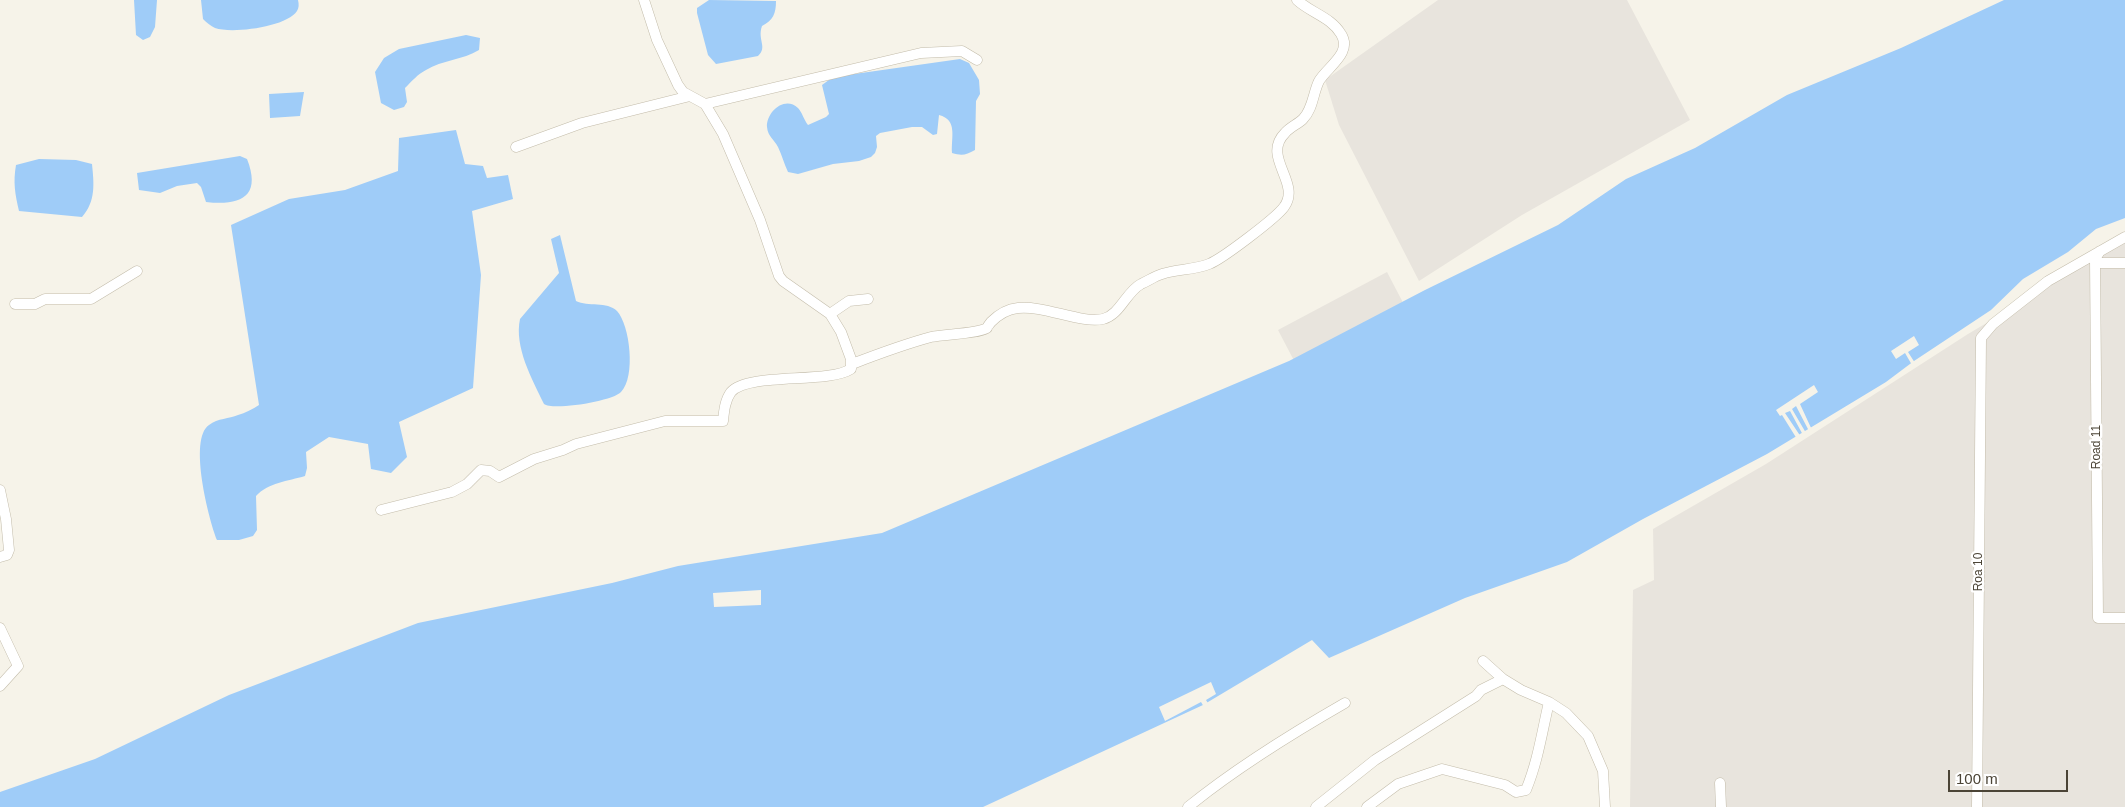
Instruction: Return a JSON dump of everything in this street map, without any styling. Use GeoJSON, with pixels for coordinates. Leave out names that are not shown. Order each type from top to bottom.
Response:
{"type":"FeatureCollection","features":[{"type":"Feature","properties":{"kind":"street"},"geometry":{"type":"LineString","coordinates":[[381,510],[452,492],[467,484],[481,470],[490,471],[499,477],[534,459],[576,444],[665,421],[723,421],[724,408],[732,390],[742,386],[793,377],[836,375],[851,369],[852,364],[841,332],[830,314],[782,281],[779,276],[760,220],[719,126],[705,104],[683,92],[657,40],[644,0]]}},
{"type":"Feature","properties":{"kind":"street"},"geometry":{"type":"LineString","coordinates":[[852,364],[932,337],[987,328],[1000,315],[1017,308],[1056,311],[1096,320],[1109,317],[1139,285],[1161,274],[1211,263],[1266,222],[1288,200],[1289,188],[1280,169],[1278,145],[1284,133],[1304,119],[1318,83],[1340,58],[1344,46],[1344,39],[1341,33],[1330,20],[1303,6],[1297,0]]}},
{"type":"Feature","properties":{"kind":"street"},"geometry":{"type":"LineString","coordinates":[[705,104],[921,53],[962,50],[977,60]]}},
{"type":"Feature","properties":{"kind":"street"},"geometry":{"type":"LineString","coordinates":[[516,147],[582,123],[690,96]]}},
{"type":"Feature","properties":{"kind":"street"},"geometry":{"type":"LineString","coordinates":[[2101,250],[2125,237]]}},
{"type":"Feature","properties":{"kind":"street","name":"Road 11"},"geometry":{"type":"LineString","coordinates":[[2101,250],[2096,255],[2095,263],[2098,618],[2125,618]]}},
{"type":"Feature","properties":{"kind":"street","name":"Roa 10"},"geometry":{"type":"LineString","coordinates":[[1977,807],[1981,338],[1993,324],[2048,280],[2101,250]]}},
{"type":"Feature","properties":{"kind":"street"},"geometry":{"type":"LineString","coordinates":[[2095,263],[2125,263]]}},
{"type":"Feature","properties":{"kind":"street"},"geometry":{"type":"LineString","coordinates":[[15,304],[35,304],[45,299],[91,300],[137,271]]}},
{"type":"Feature","properties":{"kind":"street"},"geometry":{"type":"LineString","coordinates":[[830,314],[849,302],[868,299]]}},
{"type":"Feature","properties":{"kind":"street"},"geometry":{"type":"LineString","coordinates":[[0,490],[6,519],[9,550],[7,555],[0,557]]}},
{"type":"Feature","properties":{"kind":"street"},"geometry":{"type":"LineString","coordinates":[[0,628],[18,666],[0,686]]}},
{"type":"Feature","properties":{"kind":"street"},"geometry":{"type":"LineString","coordinates":[[1483,661],[1502,679],[1521,690],[1549,702],[1566,713],[1588,736],[1603,771],[1605,807]]}},
{"type":"Feature","properties":{"kind":"street"},"geometry":{"type":"LineString","coordinates":[[1316,807],[1375,760],[1476,696],[1481,690],[1502,679]]}},
{"type":"Feature","properties":{"kind":"street"},"geometry":{"type":"LineString","coordinates":[[1367,807],[1398,784],[1442,770],[1505,785],[1516,792],[1526,790],[1534,772],[1545,728],[1549,702]]}},
{"type":"Feature","properties":{"kind":"street"},"geometry":{"type":"LineString","coordinates":[[1188,807],[1215,785],[1289,736],[1344,703]]}},
{"type":"Feature","properties":{"kind":"street"},"geometry":{"type":"LineString","coordinates":[[1720,784],[1721,807]]}},
{"type":"Feature","properties":{"kind":"shaded area"},"geometry":{"type":"Polygon","coordinates":[[[1438,0],[1627,0],[1690,120],[1522,215],[1419,281],[1339,125],[1325,80],[1438,0]]]}},
{"type":"Feature","properties":{"kind":"shaded area"},"geometry":{"type":"Polygon","coordinates":[[[2125,241],[2125,807],[1630,807],[1633,590],[1654,580],[1653,529],[1766,464],[1968,334],[2125,241]]]}},
{"type":"Feature","properties":{"kind":"shaded area"},"geometry":{"type":"Polygon","coordinates":[[[1387,272],[1410,316],[1301,374],[1278,330],[1387,272]]]}},
{"type":"Feature","properties":{"kind":"water"},"geometry":{"type":"Polygon","coordinates":[[[134,0],[157,0],[155,27],[150,37],[143,40],[136,35],[134,0]]]}},
{"type":"Feature","properties":{"kind":"water"},"geometry":{"type":"Polygon","coordinates":[[[201,0],[298,0],[299,6],[291,17],[271,25],[259,28],[223,30],[215,28],[203,19],[201,0]]]}},
{"type":"Feature","properties":{"kind":"water"},"geometry":{"type":"Polygon","coordinates":[[[709,0],[776,1],[773,16],[762,26],[762,49],[758,56],[716,64],[708,55],[697,8],[709,0]]]}},
{"type":"Feature","properties":{"kind":"water"},"geometry":{"type":"Polygon","coordinates":[[[2004,0],[2125,0],[2125,218],[2096,229],[2068,252],[2023,279],[1991,310],[1886,382],[1767,454],[1643,519],[1567,562],[1465,598],[1329,658],[1312,640],[1203,705],[983,807],[0,807],[0,792],[95,759],[229,695],[418,623],[612,583],[678,566],[882,533],[1289,361],[1425,290],[1558,225],[1626,179],[1695,148],[1787,95],[1901,48],[2004,0]]]}},
{"type":"Feature","properties":{"kind":"water"},"geometry":{"type":"Polygon","coordinates":[[[466,35],[480,38],[479,50],[439,64],[420,74],[405,88],[407,102],[404,107],[394,110],[381,103],[375,72],[384,58],[399,49],[466,35]]]}},
{"type":"Feature","properties":{"kind":"water"},"geometry":{"type":"Polygon","coordinates":[[[960,59],[969,63],[979,80],[980,94],[976,101],[975,150],[964,154],[952,153],[951,125],[945,117],[939,115],[937,134],[933,135],[922,127],[880,133],[876,136],[877,147],[871,157],[859,161],[833,164],[798,174],[788,172],[778,147],[770,136],[767,127],[770,116],[777,107],[782,104],[793,104],[798,108],[808,125],[829,114],[822,85],[833,77],[960,59]]]}},
{"type":"Feature","properties":{"kind":"water"},"geometry":{"type":"Polygon","coordinates":[[[304,92],[300,116],[270,118],[269,94],[304,92]]]}},
{"type":"Feature","properties":{"kind":"water"},"geometry":{"type":"Polygon","coordinates":[[[456,130],[465,164],[483,166],[487,178],[508,175],[513,199],[472,211],[481,275],[473,388],[399,422],[407,457],[391,473],[371,469],[368,444],[329,437],[306,452],[307,468],[305,476],[272,485],[256,496],[257,530],[253,536],[239,540],[217,540],[209,516],[202,480],[200,446],[203,433],[212,423],[243,413],[259,405],[231,225],[289,199],[345,190],[398,171],[399,138],[456,130]]]}},
{"type":"Feature","properties":{"kind":"water"},"geometry":{"type":"Polygon","coordinates":[[[240,156],[247,159],[252,182],[250,190],[238,200],[218,203],[206,202],[201,187],[197,183],[177,186],[160,193],[139,190],[137,173],[240,156]]]}},
{"type":"Feature","properties":{"kind":"water"},"geometry":{"type":"Polygon","coordinates":[[[39,159],[76,160],[92,164],[92,198],[87,211],[82,217],[19,211],[15,188],[16,165],[39,159]]]}},
{"type":"Feature","properties":{"kind":"water"},"geometry":{"type":"Polygon","coordinates":[[[560,235],[576,301],[608,306],[617,311],[622,318],[628,339],[630,363],[626,385],[616,395],[595,402],[570,406],[550,406],[544,404],[525,363],[519,330],[520,319],[559,273],[551,239],[560,235]]]}},
{"type":"Feature","properties":{"kind":"pier"},"geometry":{"type":"Polygon","coordinates":[[[1914,336],[1919,345],[1908,352],[1915,363],[1912,365],[1905,353],[1896,359],[1891,351],[1914,336]]]}},
{"type":"Feature","properties":{"kind":"pier"},"geometry":{"type":"Polygon","coordinates":[[[1814,385],[1818,392],[1800,404],[1812,430],[1809,431],[1796,406],[1792,409],[1806,433],[1803,435],[1790,411],[1785,413],[1801,437],[1797,439],[1782,415],[1780,416],[1776,410],[1814,385]]]}},
{"type":"Feature","properties":{"kind":"pier"},"geometry":{"type":"Polygon","coordinates":[[[761,590],[761,605],[714,607],[713,593],[761,590]]]}},
{"type":"Feature","properties":{"kind":"pier"},"geometry":{"type":"Polygon","coordinates":[[[1211,682],[1216,694],[1206,700],[1209,705],[1204,707],[1201,702],[1165,721],[1159,707],[1211,682]]]}}]}
